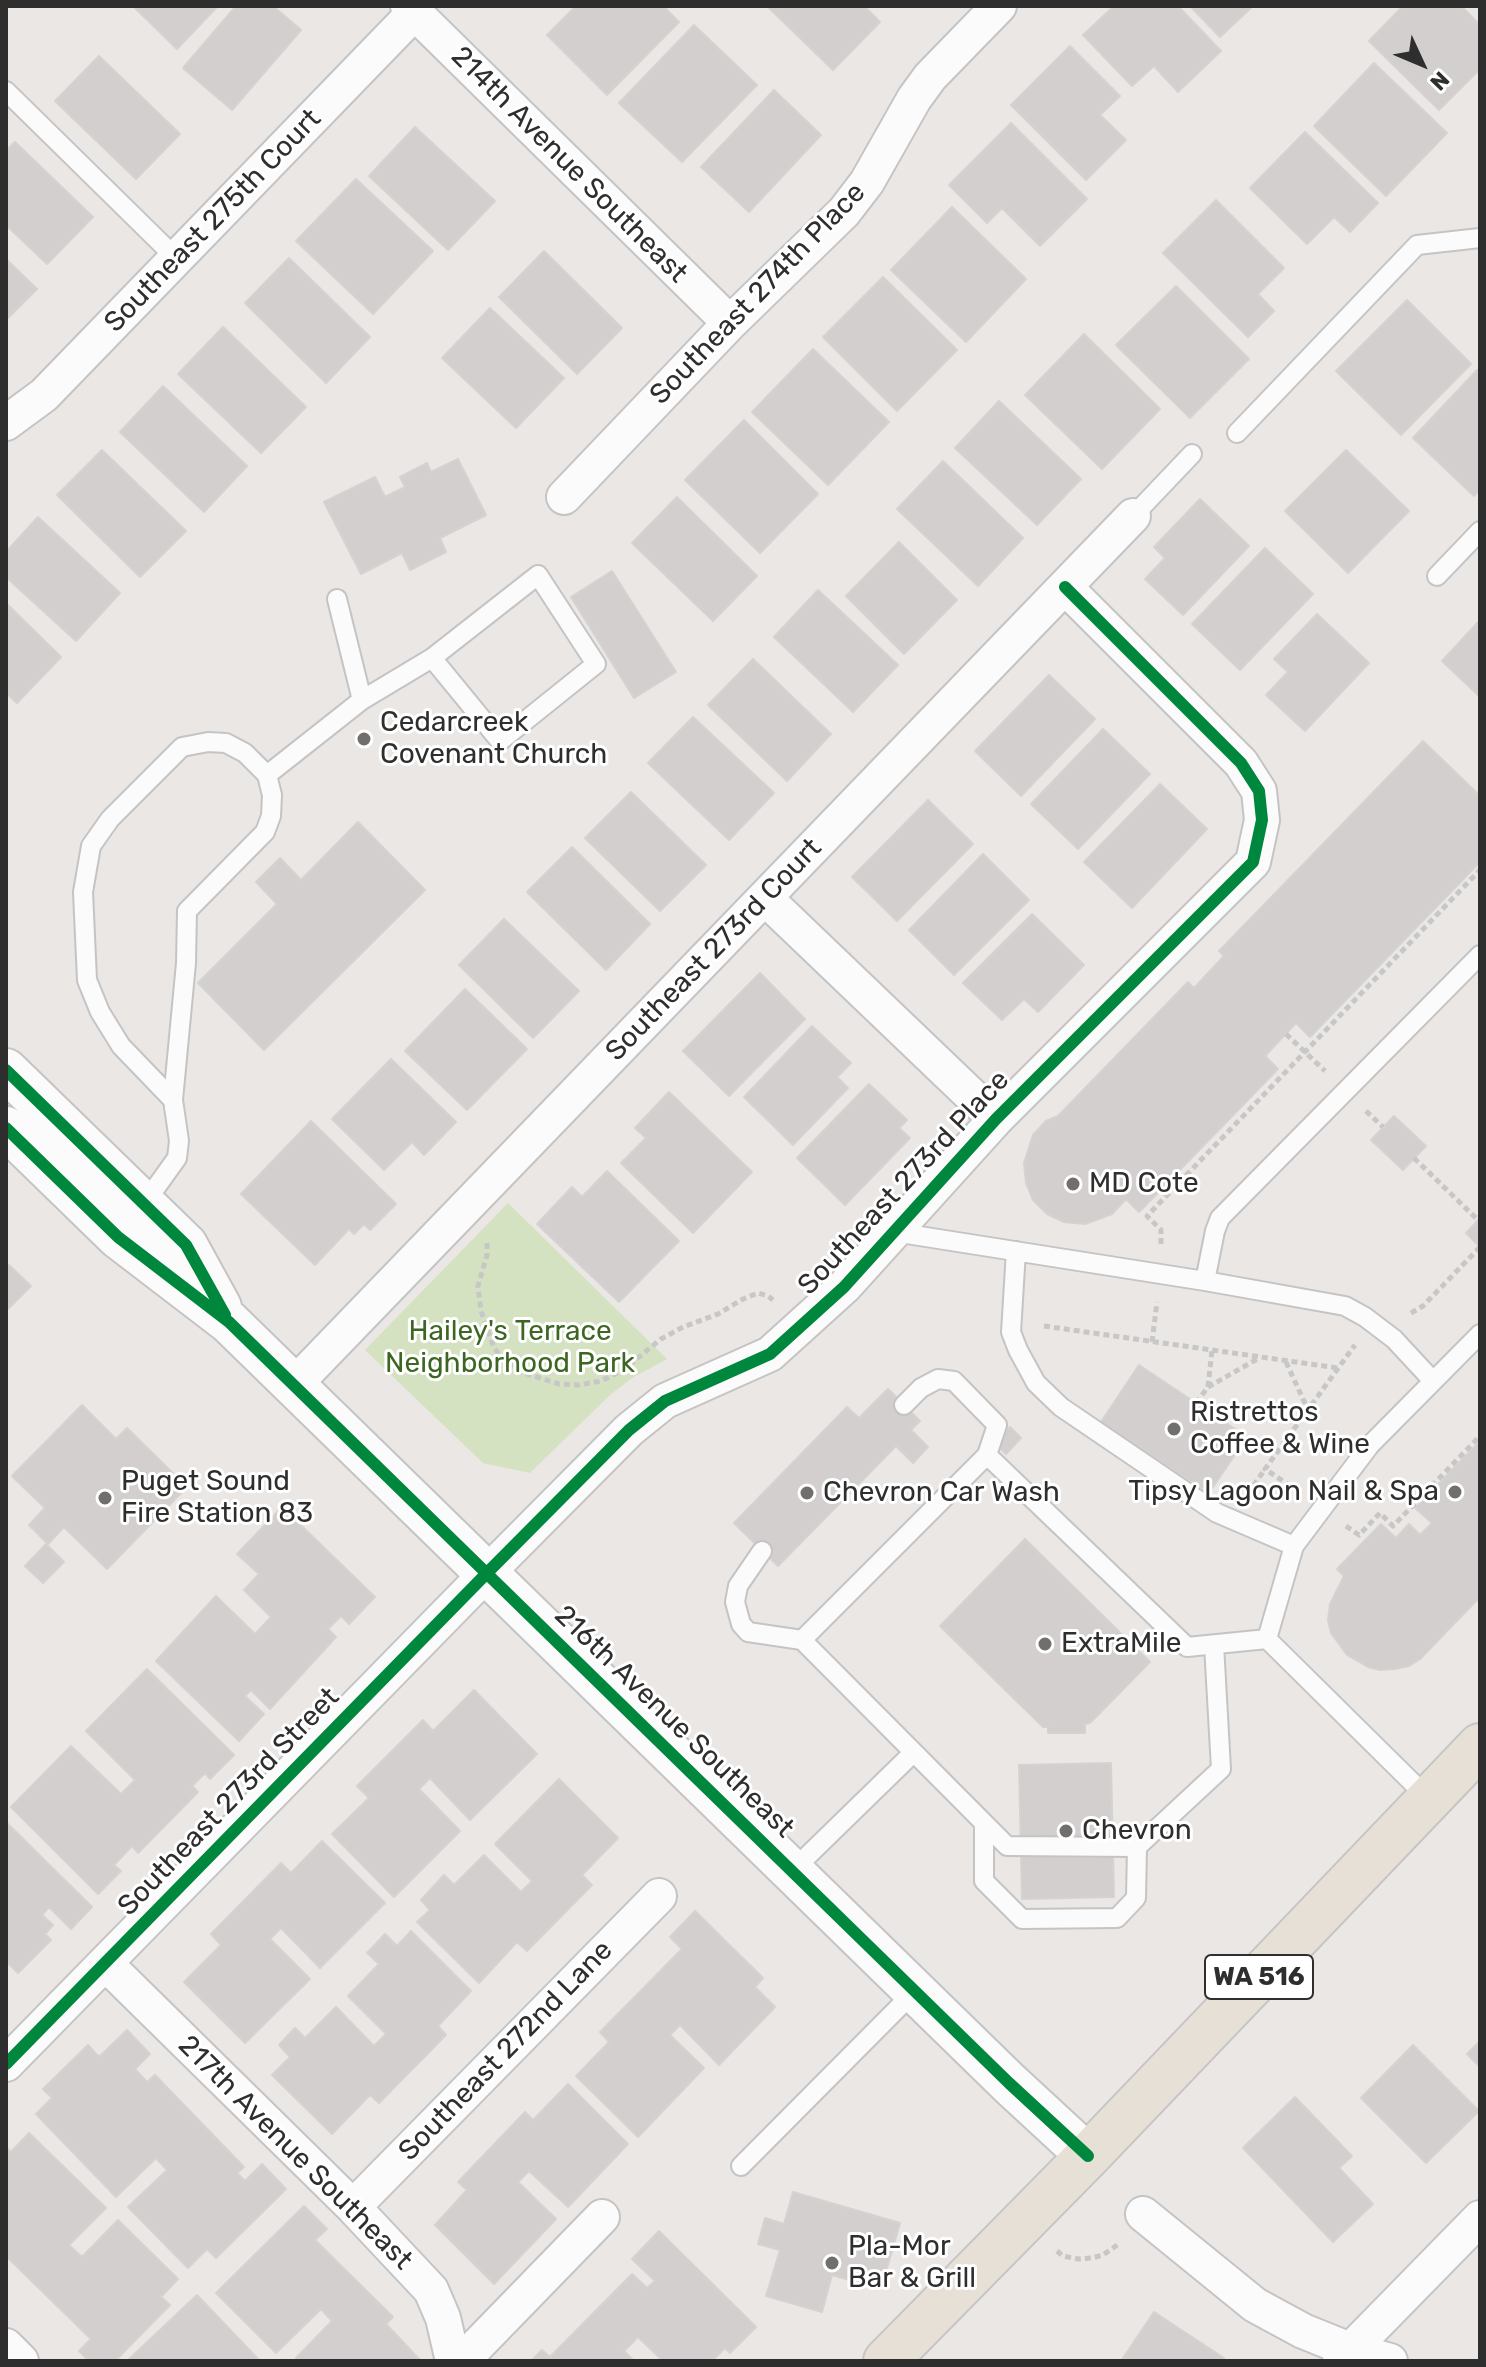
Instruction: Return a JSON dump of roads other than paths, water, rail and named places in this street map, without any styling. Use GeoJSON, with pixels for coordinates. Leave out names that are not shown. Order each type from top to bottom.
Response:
{"type":"FeatureCollection","features":[{"type":"Feature","properties":{"kind":"main road","name":"WA 516"},"geometry":{"type":"LineString","coordinates":[[886,2361],[1088,2156],[1480,1746]]}},
{"type":"Feature","properties":{"kind":"street","name":"Southeast 274th Place"},"geometry":{"type":"LineString","coordinates":[[564,497],[730,323],[844,212],[867,182],[914,99],[930,77],[999,6]]}},
{"type":"Feature","properties":{"kind":"street","name":"214th Avenue Southeast"},"geometry":{"type":"LineString","coordinates":[[412,9],[730,323]]}},
{"type":"Feature","properties":{"kind":"street","name":"Southeast 275th Court"},"geometry":{"type":"LineString","coordinates":[[6,423],[44,395],[412,9]]}},
{"type":"Feature","properties":{"kind":"street","name":"Southeast 273rd Court"},"geometry":{"type":"LineString","coordinates":[[294,1385],[1133,516]]}},
{"type":"Feature","properties":{"kind":"street","name":"Southeast 273rd Place"},"geometry":{"type":"LineString","coordinates":[[487,1573],[629,1430],[665,1401],[770,1354],[844,1287],[996,1119],[1253,862],[1262,820],[1259,791],[1241,763],[1065,587]]}},
{"type":"Feature","properties":{"kind":"street"},"geometry":{"type":"LineString","coordinates":[[765,898],[996,1119]]}},
{"type":"Feature","properties":{"kind":"street","name":"216th Avenue Southeast"},"geometry":{"type":"LineString","coordinates":[[6,1070],[186,1245],[229,1322]]}},
{"type":"Feature","properties":{"kind":"street","name":"216th Avenue Southeast"},"geometry":{"type":"LineString","coordinates":[[6,1128],[118,1237],[229,1322],[1088,2156]]}},
{"type":"Feature","properties":{"kind":"street","name":"Southeast 273rd Street"},"geometry":{"type":"LineString","coordinates":[[6,2064],[487,1573]]}},
{"type":"Feature","properties":{"kind":"street","name":"Southeast 272nd Lane"},"geometry":{"type":"LineString","coordinates":[[353,2207],[659,1896]]}},
{"type":"Feature","properties":{"kind":"street","name":"217th Avenue Southeast"},"geometry":{"type":"LineString","coordinates":[[105,1963],[353,2207],[431,2290],[443,2318],[453,2361]]}},
{"type":"Feature","properties":{"kind":"street"},"geometry":{"type":"LineString","coordinates":[[462,2361],[602,2217]]}},
{"type":"Feature","properties":{"kind":"street"},"geometry":{"type":"LineString","coordinates":[[1147,2217],[1255,2305],[1345,2356],[1390,2361]]}},
{"type":"Feature","properties":{"kind":"street"},"geometry":{"type":"LineString","coordinates":[[1345,2356],[1480,2218]]}},
{"type":"Feature","properties":{"kind":"street"},"geometry":{"type":"LineString","coordinates":[[6,2346],[21,2361]]}},
{"type":"Feature","properties":{"kind":"lane"},"geometry":{"type":"LineString","coordinates":[[6,91],[176,258]]}},
{"type":"Feature","properties":{"kind":"lane"},"geometry":{"type":"LineString","coordinates":[[1237,433],[1417,245],[1480,238]]}},
{"type":"Feature","properties":{"kind":"lane"},"geometry":{"type":"LineString","coordinates":[[1133,516],[1192,454]]}},
{"type":"Feature","properties":{"kind":"lane"},"geometry":{"type":"LineString","coordinates":[[1437,576],[1480,531]]}},
{"type":"Feature","properties":{"kind":"lane"},"geometry":{"type":"LineString","coordinates":[[267,775],[362,700],[432,658],[538,575],[596,664],[500,741],[432,658]]}},
{"type":"Feature","properties":{"kind":"lane"},"geometry":{"type":"LineString","coordinates":[[337,599],[362,700]]}},
{"type":"Feature","properties":{"kind":"lane"},"geometry":{"type":"LineString","coordinates":[[144,1204],[177,1158],[179,1141],[173,1100],[186,963],[187,911],[265,832],[271,816],[272,795],[267,775],[245,753],[226,743],[208,742],[182,747],[110,819],[91,846],[83,892],[87,980],[100,1012],[121,1046],[173,1100]]}},
{"type":"Feature","properties":{"kind":"lane"},"geometry":{"type":"LineString","coordinates":[[1205,1281],[1220,1218],[1480,955]]}},
{"type":"Feature","properties":{"kind":"lane"},"geometry":{"type":"LineString","coordinates":[[894,1232],[1345,1306],[1394,1339],[1433,1381]]}},
{"type":"Feature","properties":{"kind":"lane"},"geometry":{"type":"LineString","coordinates":[[1016,1251],[1011,1332],[1036,1383],[1061,1407],[1217,1513],[1294,1546]]}},
{"type":"Feature","properties":{"kind":"lane"},"geometry":{"type":"LineString","coordinates":[[1267,1639],[1294,1546],[1370,1445],[1480,1334]]}},
{"type":"Feature","properties":{"kind":"lane"},"geometry":{"type":"LineString","coordinates":[[802,1640],[987,1455],[997,1425],[954,1381],[938,1379],[921,1388],[904,1405]]}},
{"type":"Feature","properties":{"kind":"lane"},"geometry":{"type":"LineString","coordinates":[[987,1455],[1187,1647],[1267,1639]]}},
{"type":"Feature","properties":{"kind":"lane"},"geometry":{"type":"LineString","coordinates":[[762,1551],[738,1586],[735,1602],[741,1624],[748,1632],[802,1640],[1007,1846],[1137,1847],[1221,1769],[1214,1645]]}},
{"type":"Feature","properties":{"kind":"lane"},"geometry":{"type":"LineString","coordinates":[[1267,1639],[1429,1799]]}},
{"type":"Feature","properties":{"kind":"lane"},"geometry":{"type":"LineString","coordinates":[[792,1871],[913,1753]]}},
{"type":"Feature","properties":{"kind":"lane"},"geometry":{"type":"LineString","coordinates":[[984,1823],[984,1881],[1022,1919],[1117,1918],[1136,1898],[1137,1847]]}},
{"type":"Feature","properties":{"kind":"lane"},"geometry":{"type":"LineString","coordinates":[[741,2166],[915,1991]]}},
{"type":"Feature","properties":{"kind":"place","name":"Cedarcreek Covenant Church"},"geometry":{"type":"Point","coordinates":[364,739]}},
{"type":"Feature","properties":{"kind":"place","name":"MD Cote"},"geometry":{"type":"Point","coordinates":[1073,1184]}},
{"type":"Feature","properties":{"kind":"place","name":"Ristrettos Coffee & Wine"},"geometry":{"type":"Point","coordinates":[1174,1429]}},
{"type":"Feature","properties":{"kind":"place","name":"Tipsy Lagoon Nail & Spa"},"geometry":{"type":"Point","coordinates":[1455,1492]}},
{"type":"Feature","properties":{"kind":"place","name":"Chevron Car Wash"},"geometry":{"type":"Point","coordinates":[807,1493]}},
{"type":"Feature","properties":{"kind":"place","name":"Puget Sound Fire Station 83"},"geometry":{"type":"Point","coordinates":[105,1498]}},
{"type":"Feature","properties":{"kind":"place","name":"ExtraMile"},"geometry":{"type":"Point","coordinates":[1045,1644]}},
{"type":"Feature","properties":{"kind":"place","name":"Chevron"},"geometry":{"type":"Point","coordinates":[1066,1831]}},
{"type":"Feature","properties":{"kind":"place","name":"Pla-Mor Bar & Grill"},"geometry":{"type":"Point","coordinates":[832,2263]}},
{"type":"Feature","properties":{"kind":"park label","name":"Hailey's Terrace Neighborhood Park"},"geometry":{"type":"Point","coordinates":[510,1348]}}]}
